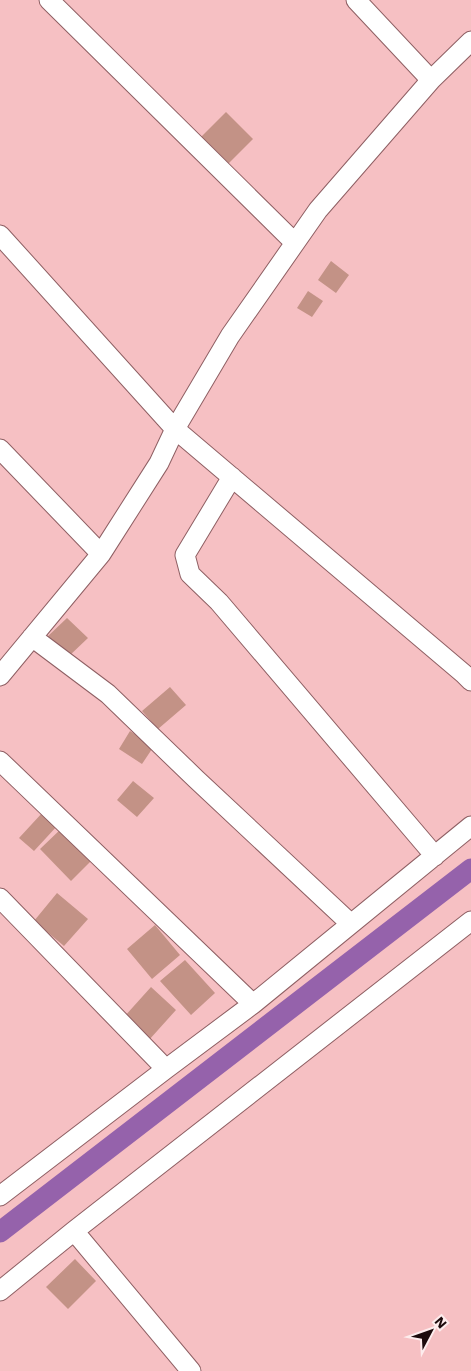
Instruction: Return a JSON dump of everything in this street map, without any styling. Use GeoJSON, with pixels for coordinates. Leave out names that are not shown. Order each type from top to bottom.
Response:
{"type":"FeatureCollection","features":[{"type":"Feature","properties":{"kind":"street"},"geometry":{"type":"LineString","coordinates":[[49,0],[295,243]]}},
{"type":"Feature","properties":{"kind":"street"},"geometry":{"type":"LineString","coordinates":[[356,0],[431,80]]}},
{"type":"Feature","properties":{"kind":"street"},"geometry":{"type":"LineString","coordinates":[[0,676],[101,554],[158,463],[175,429],[230,336],[318,210],[431,80],[471,41]]}},
{"type":"Feature","properties":{"kind":"street"},"geometry":{"type":"LineString","coordinates":[[0,235],[175,429],[471,681]]}},
{"type":"Feature","properties":{"kind":"street"},"geometry":{"type":"LineString","coordinates":[[0,450],[101,554]]}},
{"type":"Feature","properties":{"kind":"street"},"geometry":{"type":"LineString","coordinates":[[232,477],[184,555],[190,574],[219,602],[435,856]]}},
{"type":"Feature","properties":{"kind":"street"},"geometry":{"type":"LineString","coordinates":[[32,637],[108,694],[351,924]]}},
{"type":"Feature","properties":{"kind":"street"},"geometry":{"type":"LineString","coordinates":[[0,761],[253,1004]]}},
{"type":"Feature","properties":{"kind":"street"},"geometry":{"type":"LineString","coordinates":[[0,1196],[253,1004],[471,826]]}},
{"type":"Feature","properties":{"kind":"street"},"geometry":{"type":"LineString","coordinates":[[0,898],[166,1069]]}},
{"type":"Feature","properties":{"kind":"street"},"geometry":{"type":"LineString","coordinates":[[0,1291],[471,921]]}},
{"type":"Feature","properties":{"kind":"street"},"geometry":{"type":"LineString","coordinates":[[74,1231],[191,1371]]}},
{"type":"Feature","properties":{"kind":"building"},"geometry":{"type":"Polygon","coordinates":[[[226,112],[253,139],[228,164],[201,137],[226,112]]]}},
{"type":"Feature","properties":{"kind":"building"},"geometry":{"type":"Polygon","coordinates":[[[331,261],[349,275],[336,293],[318,280],[331,261]]]}},
{"type":"Feature","properties":{"kind":"building"},"geometry":{"type":"Polygon","coordinates":[[[308,291],[323,301],[312,317],[297,308],[308,291]]]}},
{"type":"Feature","properties":{"kind":"building"},"geometry":{"type":"Polygon","coordinates":[[[67,618],[88,638],[68,657],[47,637],[67,618]]]}},
{"type":"Feature","properties":{"kind":"building"},"geometry":{"type":"Polygon","coordinates":[[[170,687],[186,705],[158,729],[142,711],[170,687]]]}},
{"type":"Feature","properties":{"kind":"building"},"geometry":{"type":"Polygon","coordinates":[[[130,731],[154,746],[142,764],[119,749],[130,731]]]}},
{"type":"Feature","properties":{"kind":"building"},"geometry":{"type":"Polygon","coordinates":[[[133,781],[154,798],[137,817],[117,800],[133,781]]]}},
{"type":"Feature","properties":{"kind":"building"},"geometry":{"type":"Polygon","coordinates":[[[43,812],[58,825],[34,851],[19,838],[43,812]]]}},
{"type":"Feature","properties":{"kind":"building"},"geometry":{"type":"Polygon","coordinates":[[[63,827],[94,858],[71,881],[40,849],[63,827]]]}},
{"type":"Feature","properties":{"kind":"building"},"geometry":{"type":"Polygon","coordinates":[[[57,893],[88,919],[64,946],[34,921],[57,893]]]}},
{"type":"Feature","properties":{"kind":"building"},"geometry":{"type":"Polygon","coordinates":[[[155,925],[180,955],[152,979],[127,949],[155,925]]]}},
{"type":"Feature","properties":{"kind":"building"},"geometry":{"type":"Polygon","coordinates":[[[185,960],[215,993],[191,1015],[160,981],[185,960]]]}},
{"type":"Feature","properties":{"kind":"building"},"geometry":{"type":"Polygon","coordinates":[[[151,987],[176,1010],[149,1040],[124,1017],[151,987]]]}},
{"type":"Feature","properties":{"kind":"building"},"geometry":{"type":"Polygon","coordinates":[[[75,1259],[96,1281],[68,1309],[46,1287],[75,1259]]]}},
{"type":"Feature","properties":{"kind":"waterway"},"geometry":{"type":"LineString","coordinates":[[0,1232],[471,869]]}}]}
